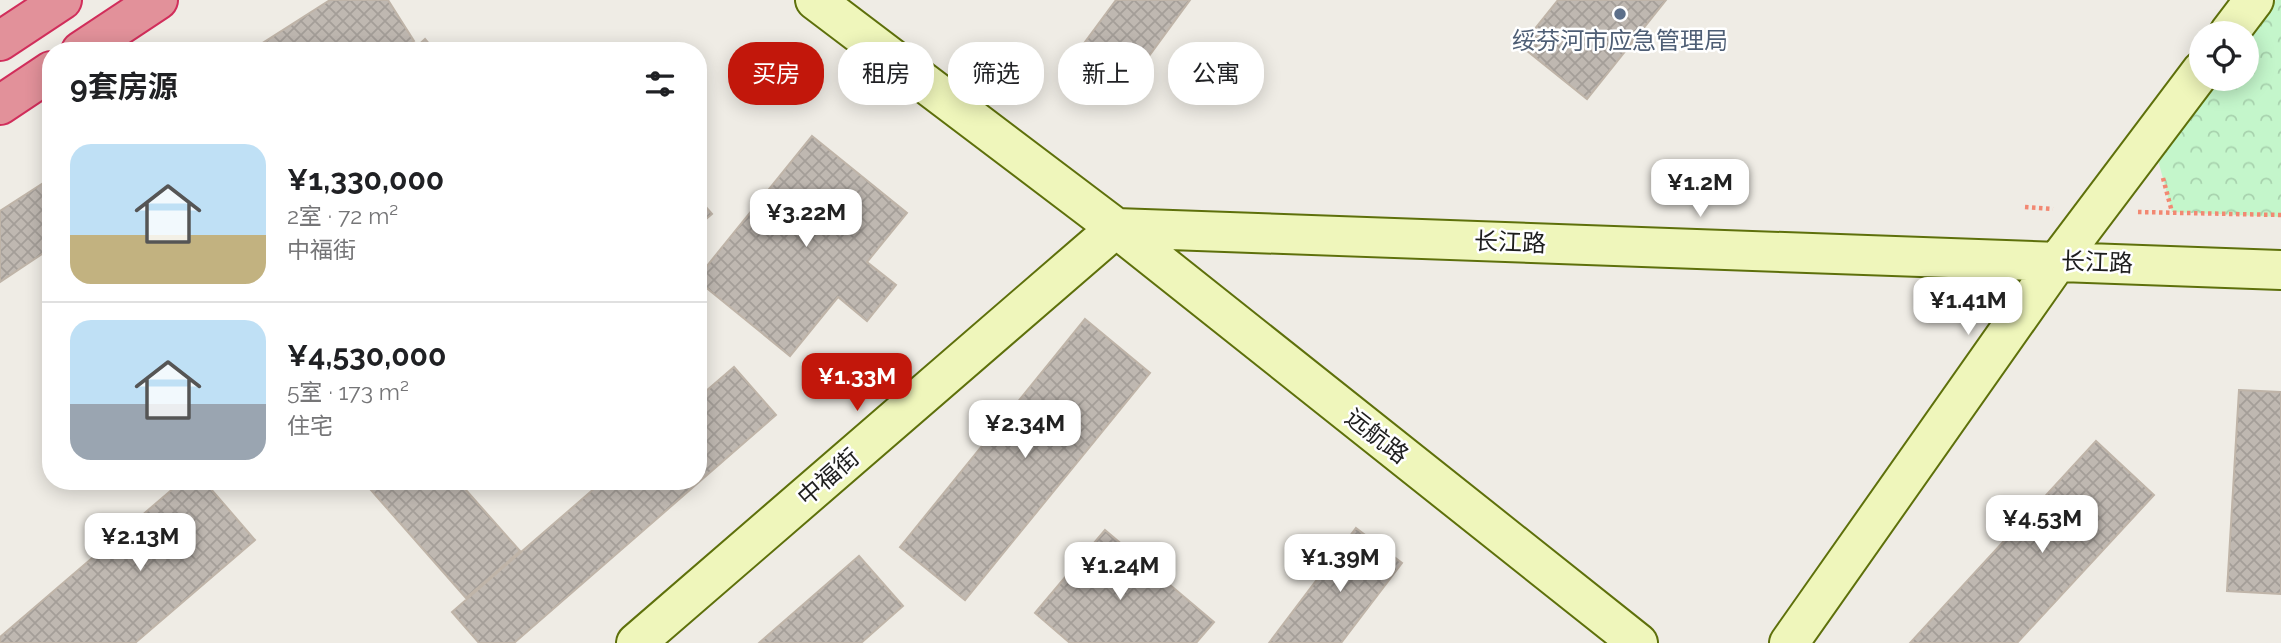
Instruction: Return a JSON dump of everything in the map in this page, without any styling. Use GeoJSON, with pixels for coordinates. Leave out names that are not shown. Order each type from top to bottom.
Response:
{"type":"FeatureCollection","features":[{"type":"Feature","properties":{"kind":"highway"},"geometry":{"type":"LineString","coordinates":[[0,41],[62,0]]}},
{"type":"Feature","properties":{"kind":"highway"},"geometry":{"type":"LineString","coordinates":[[95,42],[158,0]]}},
{"type":"Feature","properties":{"kind":"highway"},"geometry":{"type":"LineString","coordinates":[[0,104],[42,77]]}},
{"type":"Feature","properties":{"kind":"street"},"geometry":{"type":"LineString","coordinates":[[815,0],[1116,228]]}},
{"type":"Feature","properties":{"kind":"street"},"geometry":{"type":"LineString","coordinates":[[2238,21],[2254,0]]}},
{"type":"Feature","properties":{"kind":"street"},"geometry":{"type":"LineString","coordinates":[[1789,643],[2058,261],[2189,87]]}},
{"type":"Feature","properties":{"kind":"street","name":"长江路"},"geometry":{"type":"LineString","coordinates":[[1116,228],[2281,270]]}},
{"type":"Feature","properties":{"kind":"street","name":"中福街"},"geometry":{"type":"LineString","coordinates":[[636,643],[1116,228]]}},
{"type":"Feature","properties":{"kind":"street","name":"远航路"},"geometry":{"type":"LineString","coordinates":[[1116,228],[1638,643]]}},
{"type":"Feature","properties":{"kind":"path"},"geometry":{"type":"LineString","coordinates":[[2025,207],[2094,213],[2281,215]]}},
{"type":"Feature","properties":{"kind":"green space"},"geometry":{"type":"Polygon","coordinates":[[[2276,0],[2281,0],[2281,217],[2172,212],[2158,160],[2209,91],[2259,91],[2259,23],[2276,0]]]}},
{"type":"Feature","properties":{"kind":"building"},"geometry":{"type":"Polygon","coordinates":[[[330,0],[388,0],[414,41],[412,42],[264,42],[330,0]]]}},
{"type":"Feature","properties":{"kind":"building"},"geometry":{"type":"Polygon","coordinates":[[[1116,0],[1190,0],[1154,49],[1154,42],[1085,42],[1116,0]]]}},
{"type":"Feature","properties":{"kind":"building"},"geometry":{"type":"Polygon","coordinates":[[[1558,0],[1666,0],[1587,99],[1521,46],[1558,0]]]}},
{"type":"Feature","properties":{"kind":"building"},"geometry":{"type":"Polygon","coordinates":[[[812,136],[907,213],[867,262],[896,285],[867,321],[838,297],[790,356],[707,288],[707,266],[812,136]]]}},
{"type":"Feature","properties":{"kind":"building"},"geometry":{"type":"Polygon","coordinates":[[[42,184],[42,254],[0,282],[0,211],[42,184]]]}},
{"type":"Feature","properties":{"kind":"building"},"geometry":{"type":"Polygon","coordinates":[[[1085,319],[1150,373],[965,600],[900,547],[1085,319]]]}},
{"type":"Feature","properties":{"kind":"building"},"geometry":{"type":"Polygon","coordinates":[[[734,367],[776,415],[707,475],[707,390],[734,367]]]}},
{"type":"Feature","properties":{"kind":"building"},"geometry":{"type":"Polygon","coordinates":[[[2239,390],[2281,392],[2281,594],[2227,591],[2239,390]]]}},
{"type":"Feature","properties":{"kind":"building"},"geometry":{"type":"Polygon","coordinates":[[[2096,441],[2154,495],[2017,643],[1910,643],[2096,441]]]}},
{"type":"Feature","properties":{"kind":"building"},"geometry":{"type":"Polygon","coordinates":[[[172,490],[212,490],[255,540],[135,643],[0,643],[0,637],[172,490]]]}},
{"type":"Feature","properties":{"kind":"building"},"geometry":{"type":"Polygon","coordinates":[[[371,490],[466,490],[520,551],[466,598],[371,490]]]}},
{"type":"Feature","properties":{"kind":"building"},"geometry":{"type":"Polygon","coordinates":[[[593,490],[690,490],[514,643],[479,643],[452,612],[593,490]]]}},
{"type":"Feature","properties":{"kind":"building"},"geometry":{"type":"Polygon","coordinates":[[[1356,528],[1402,563],[1341,643],[1269,643],[1356,528]]]}},
{"type":"Feature","properties":{"kind":"building"},"geometry":{"type":"Polygon","coordinates":[[[1105,530],[1214,622],[1196,643],[1070,643],[1035,613],[1105,530]]]}},
{"type":"Feature","properties":{"kind":"building"},"geometry":{"type":"Polygon","coordinates":[[[859,556],[903,606],[861,643],[759,643],[859,556]]]}},
{"type":"Feature","properties":{"kind":"place","name":"绥芬河市应急管理局"},"geometry":{"type":"Point","coordinates":[1620,14]}}]}
